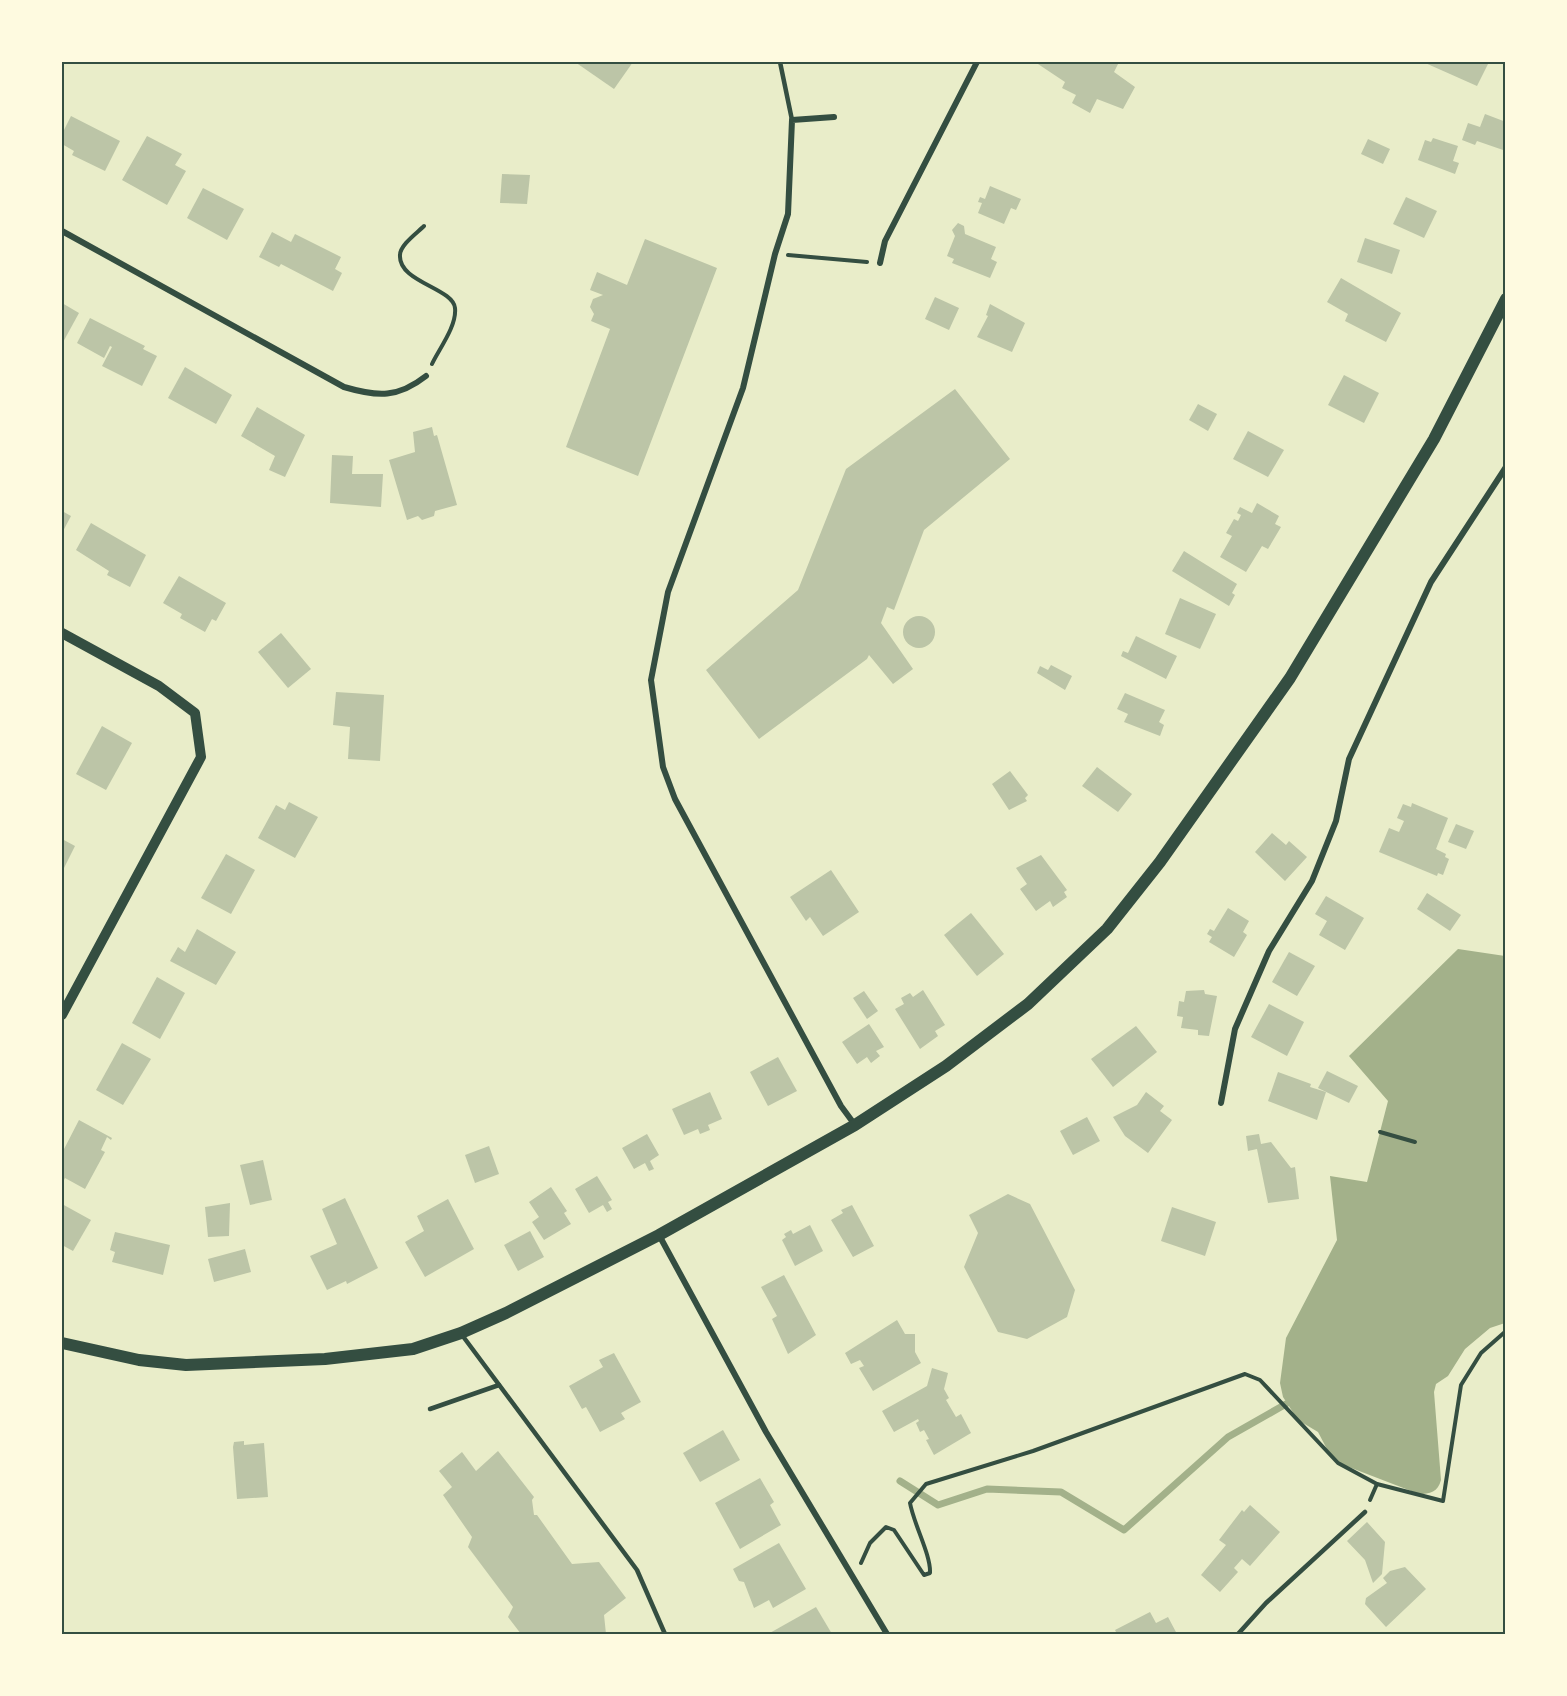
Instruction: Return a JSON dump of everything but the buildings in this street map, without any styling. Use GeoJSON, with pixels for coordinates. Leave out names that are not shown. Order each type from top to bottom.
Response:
{"type":"FeatureCollection","features":[{"type":"Feature","properties":{"kind":"main road"},"geometry":{"type":"LineString","coordinates":[[62,1343],[139,1360],[186,1365],[325,1359],[413,1348],[460,1333],[535,1300],[659,1235],[855,1125],[946,1066],[1028,1004],[1107,928],[1160,862],[1290,678],[1434,439],[1506,299]]}},
{"type":"Feature","properties":{"kind":"street"},"geometry":{"type":"LineString","coordinates":[[880,263],[885,241],[977,62]]}},
{"type":"Feature","properties":{"kind":"street"},"geometry":{"type":"LineString","coordinates":[[834,117],[792,120],[788,214],[774,254],[743,388],[668,592],[651,680],[663,766],[675,799],[841,1106],[855,1125]]}},
{"type":"Feature","properties":{"kind":"street"},"geometry":{"type":"LineString","coordinates":[[62,231],[344,387],[376,394],[393,393],[410,388],[426,376]]}},
{"type":"Feature","properties":{"kind":"street"},"geometry":{"type":"LineString","coordinates":[[1221,1103],[1235,1029],[1269,951],[1312,880],[1336,822],[1349,759],[1431,582],[1506,467]]}},
{"type":"Feature","properties":{"kind":"street"},"geometry":{"type":"LineString","coordinates":[[62,633],[159,686],[195,713],[201,757],[62,1016]]}},
{"type":"Feature","properties":{"kind":"street"},"geometry":{"type":"LineString","coordinates":[[659,1235],[766,1432],[852,1580],[887,1635]]}},
{"type":"Feature","properties":{"kind":"lane"},"geometry":{"type":"LineString","coordinates":[[780,62],[792,120]]}},
{"type":"Feature","properties":{"kind":"lane"},"geometry":{"type":"LineString","coordinates":[[460,1333],[637,1570],[665,1635]]}},
{"type":"Feature","properties":{"kind":"lane"},"geometry":{"type":"LineString","coordinates":[[430,1410],[499,1385]]}},
{"type":"Feature","properties":{"kind":"lane"},"geometry":{"type":"LineString","coordinates":[[1238,1635],[1266,1603],[1365,1512]]}},
{"type":"Feature","properties":{"kind":"path"},"geometry":{"type":"LineString","coordinates":[[424,226],[403,247],[400,255],[402,265],[417,279],[451,300],[455,307],[453,321],[426,376]]}},
{"type":"Feature","properties":{"kind":"path"},"geometry":{"type":"LineString","coordinates":[[774,254],[880,263]]}},
{"type":"Feature","properties":{"kind":"path"},"geometry":{"type":"LineString","coordinates":[[1380,1132],[1415,1142]]}},
{"type":"Feature","properties":{"kind":"path"},"geometry":{"type":"LineString","coordinates":[[852,1580],[870,1543],[886,1527],[894,1530],[924,1575],[930,1573],[931,1565],[913,1522],[910,1503],[926,1484],[1033,1451],[1245,1374],[1260,1380],[1338,1464],[1377,1484],[1443,1501],[1461,1385],[1481,1353],[1506,1331]]}},
{"type":"Feature","properties":{"kind":"shaded area"},"geometry":{"type":"Polygon","coordinates":[[[1458,949],[1505,956],[1505,1323],[1490,1328],[1465,1349],[1448,1376],[1436,1384],[1434,1392],[1441,1480],[1433,1492],[1419,1494],[1341,1464],[1328,1451],[1318,1432],[1298,1420],[1283,1397],[1280,1383],[1286,1338],[1337,1240],[1330,1176],[1367,1182],[1388,1101],[1349,1056],[1458,949]]]}},
{"type":"Feature","properties":{"kind":"waterway"},"geometry":{"type":"LineString","coordinates":[[900,1481],[938,1505],[987,1489],[1061,1492],[1124,1530],[1228,1437],[1286,1404]]}}]}
